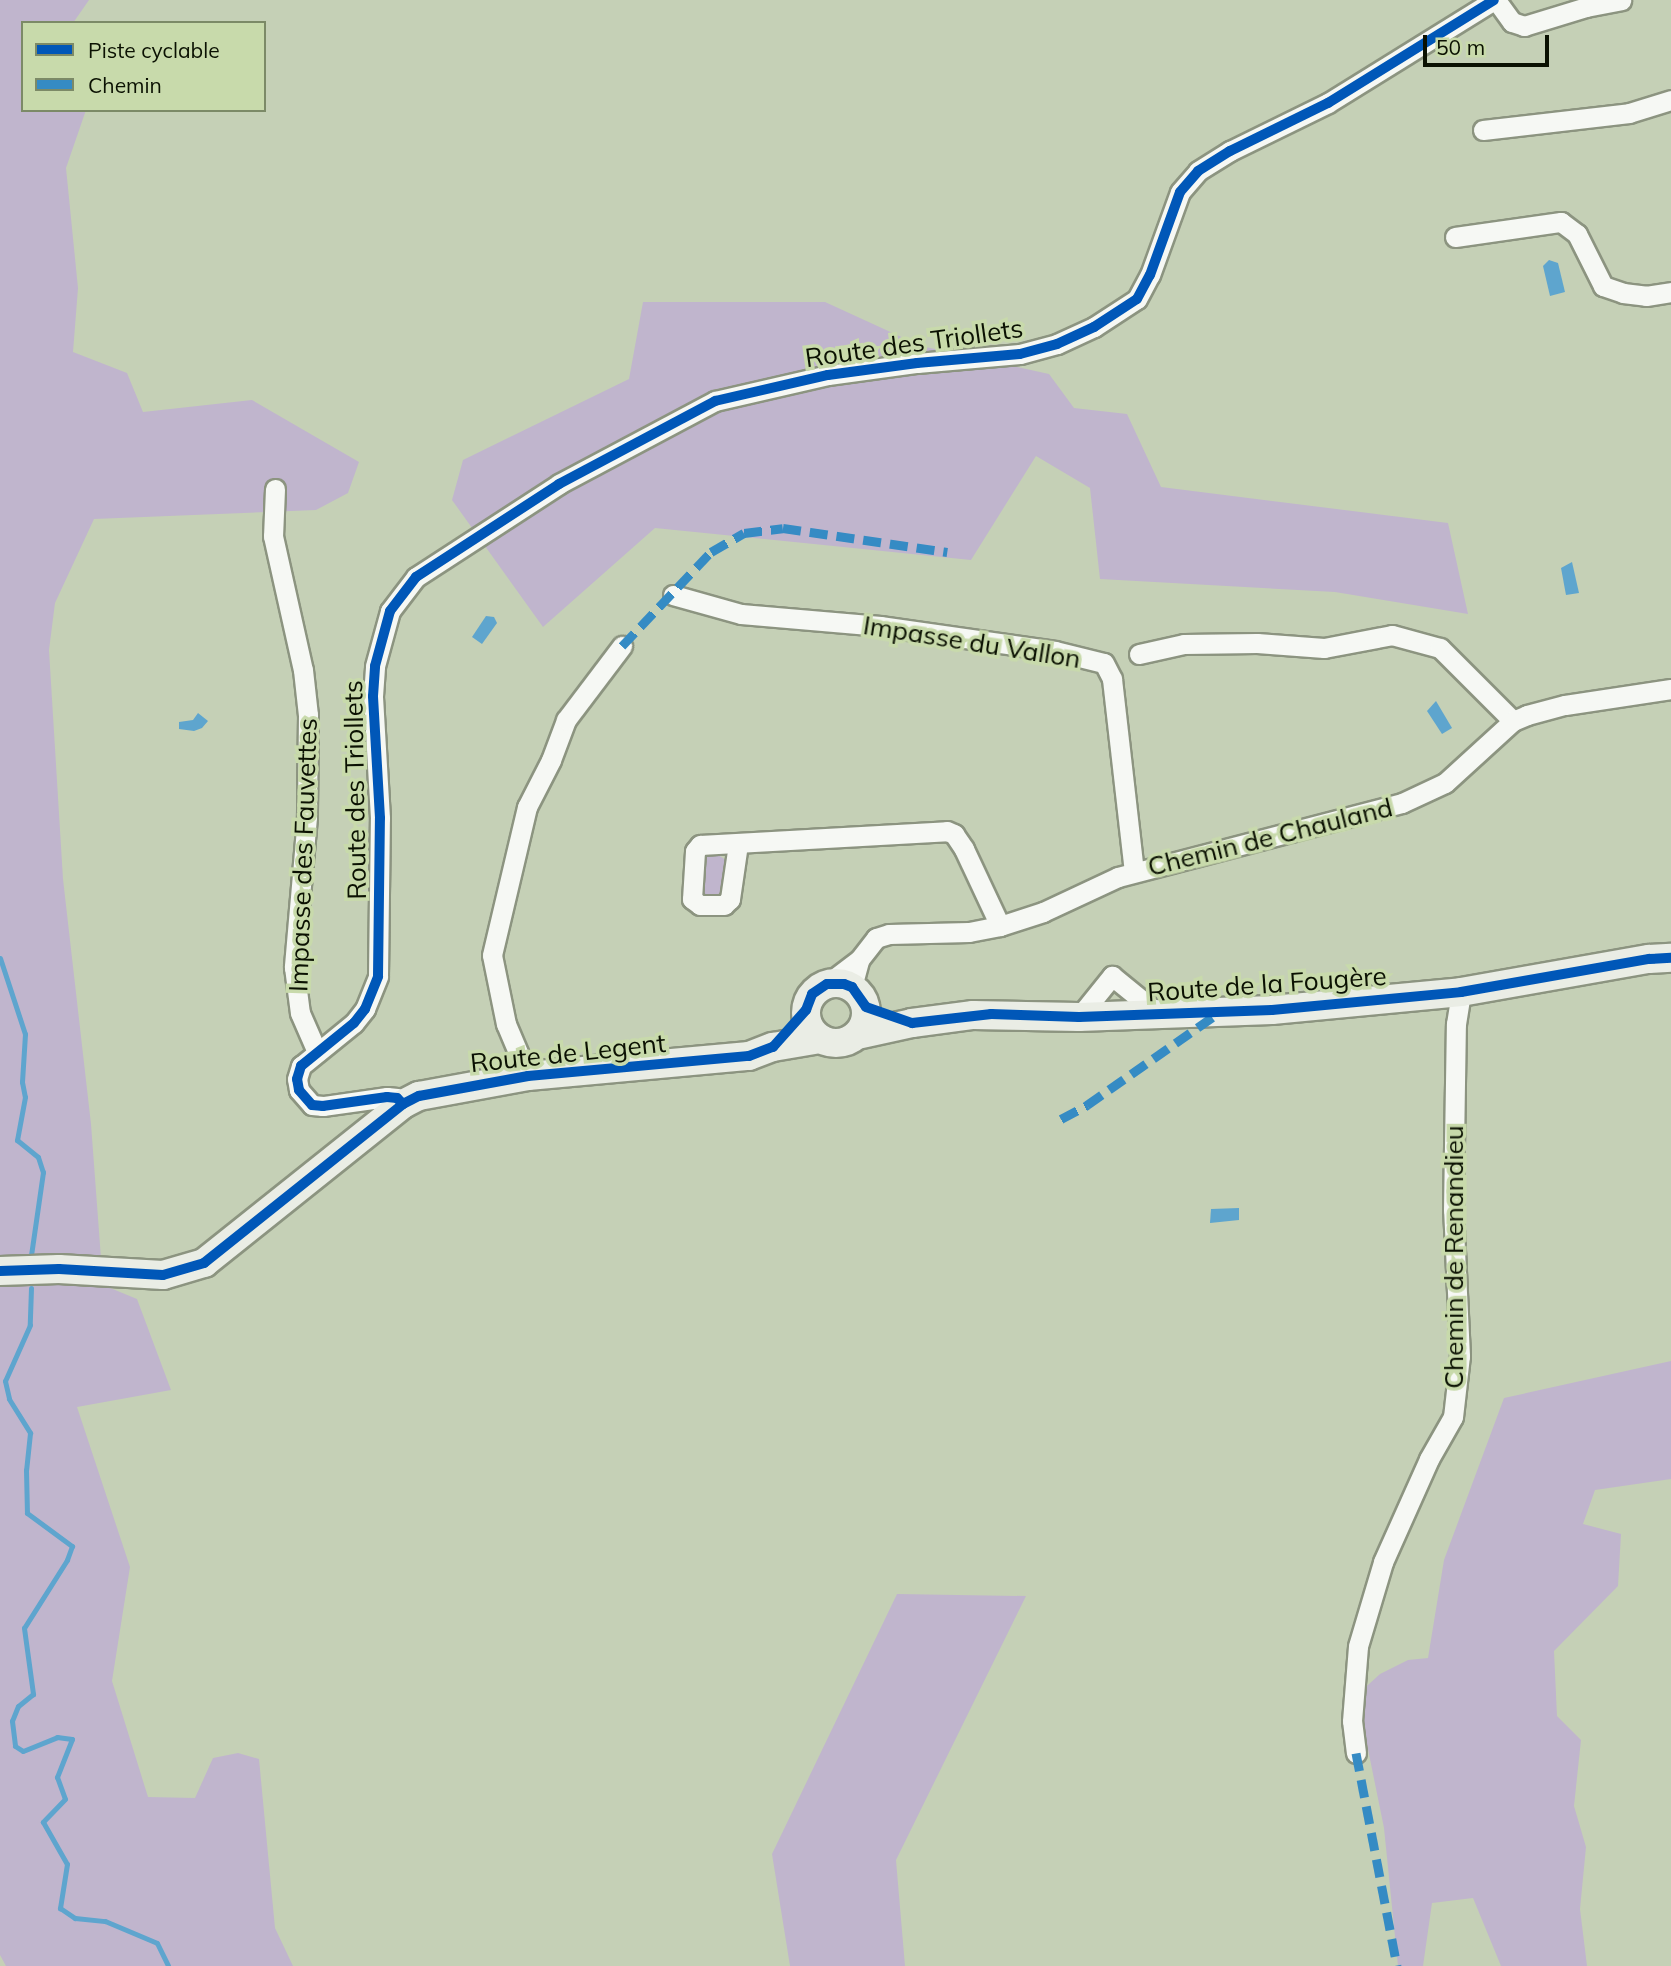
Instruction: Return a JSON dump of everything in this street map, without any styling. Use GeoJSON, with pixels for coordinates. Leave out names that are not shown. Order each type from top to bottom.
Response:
{"type":"FeatureCollection","features":[{"type":"Feature","properties":{"kind":"street"},"geometry":{"type":"LineString","coordinates":[[1495,0],[1512,22],[1524,26],[1586,7],[1621,0]]}},
{"type":"Feature","properties":{"kind":"street","name":"Route des Triollets"},"geometry":{"type":"LineString","coordinates":[[403,1104],[397,1098],[387,1097],[323,1106],[312,1105],[299,1090],[298,1079],[302,1066],[354,1023],[365,1009],[378,976],[380,818],[373,696],[375,666],[390,611],[416,577],[559,484],[715,401],[828,375],[917,363],[1020,354],[1057,344],[1094,327],[1137,299],[1150,275],[1180,192],[1198,171],[1230,151],[1328,103],[1495,0]]}},
{"type":"Feature","properties":{"kind":"street"},"geometry":{"type":"LineString","coordinates":[[1483,130],[1629,113],[1671,100]]}},
{"type":"Feature","properties":{"kind":"street"},"geometry":{"type":"LineString","coordinates":[[1455,237],[1561,222],[1577,234],[1603,286],[1623,293],[1646,296],[1671,292]]}},
{"type":"Feature","properties":{"kind":"street","name":"Impasse des Fauvettes"},"geometry":{"type":"LineString","coordinates":[[275,489],[274,536],[303,670],[308,715],[307,817],[294,967],[300,1013],[317,1052]]}},
{"type":"Feature","properties":{"kind":"street","name":"Impasse du Vallon"},"geometry":{"type":"LineString","coordinates":[[673,595],[741,614],[880,626],[1055,651],[1104,663],[1112,679],[1134,872]]}},
{"type":"Feature","properties":{"kind":"street"},"geometry":{"type":"LineString","coordinates":[[1139,654],[1184,644],[1257,643],[1324,648],[1392,635],[1440,648],[1513,721]]}},
{"type":"Feature","properties":{"kind":"street"},"geometry":{"type":"LineString","coordinates":[[528,1076],[506,1024],[492,955],[527,807],[551,760],[566,720],[622,646]]}},
{"type":"Feature","properties":{"kind":"street","name":"Chemin de Chauland"},"geometry":{"type":"LineString","coordinates":[[848,993],[859,960],[876,939],[889,934],[969,932],[1000,926],[1043,912],[1134,872],[1417,798],[1445,783],[1513,721],[1565,705],[1671,689]]}},
{"type":"Feature","properties":{"kind":"street"},"geometry":{"type":"LineString","coordinates":[[738,844],[947,831],[954,834],[964,849],[1000,926]]}},
{"type":"Feature","properties":{"kind":"street","name":"Route de la Fougère"},"geometry":{"type":"LineString","coordinates":[[857,1035],[912,1023],[991,1014],[1079,1017],[1272,1010],[1461,992],[1649,959],[1671,958]]}},
{"type":"Feature","properties":{"kind":"street"},"geometry":{"type":"LineString","coordinates":[[1079,1017],[1112,976],[1159,1014]]}},
{"type":"Feature","properties":{"kind":"street","name":"Chemin de Renandieu"},"geometry":{"type":"LineString","coordinates":[[1356,1754],[1352,1721],[1361,1634],[1382,1562],[1429,1459],[1453,1417],[1460,1356],[1453,1209],[1456,1024],[1461,992]]}},
{"type":"Feature","properties":{"kind":"street"},"geometry":{"type":"LineString","coordinates":[[773,1047],[806,1010],[812,994],[848,993],[863,1029],[857,1035],[839,1043],[820,1039],[809,1026],[806,1010]]}},
{"type":"Feature","properties":{"kind":"street","name":"Route de la Fougère"},"geometry":{"type":"LineString","coordinates":[[848,993],[912,1023]]}},
{"type":"Feature","properties":{"kind":"street","name":"Route de Legent"},"geometry":{"type":"LineString","coordinates":[[0,1271],[59,1269],[163,1275],[204,1263],[403,1104],[419,1096],[528,1076],[750,1056],[773,1047],[820,1039]]}},
{"type":"Feature","properties":{"kind":"shaded area"},"geometry":{"type":"Polygon","coordinates":[[[0,0],[89,0],[74,21],[21,21],[21,112],[85,112],[66,168],[78,288],[73,352],[127,373],[143,412],[252,400],[359,462],[348,493],[316,510],[94,519],[55,603],[49,650],[63,879],[91,1124],[103,1285],[137,1299],[171,1390],[77,1407],[130,1567],[112,1681],[148,1797],[195,1798],[213,1758],[238,1753],[259,1759],[275,1928],[293,1966],[6,1966],[0,1955],[0,0]]]}},
{"type":"Feature","properties":{"kind":"shaded area"},"geometry":{"type":"Polygon","coordinates":[[[643,302],[825,302],[921,346],[1049,374],[1074,408],[1127,414],[1161,487],[1448,523],[1468,614],[1335,592],[1100,579],[1090,488],[1036,456],[971,560],[655,528],[543,627],[452,500],[463,460],[629,379],[643,302]]]}},
{"type":"Feature","properties":{"kind":"shaded area"},"geometry":{"type":"Polygon","coordinates":[[[714,852],[727,861],[720,893],[711,898],[698,890],[706,855],[714,852]]]}},
{"type":"Feature","properties":{"kind":"shaded area"},"geometry":{"type":"Polygon","coordinates":[[[1671,1361],[1671,1479],[1595,1490],[1583,1524],[1621,1534],[1618,1586],[1554,1651],[1557,1716],[1581,1740],[1574,1806],[1586,1847],[1580,1909],[1587,1966],[1501,1966],[1473,1898],[1432,1903],[1423,1966],[1398,1966],[1384,1828],[1357,1695],[1380,1674],[1408,1660],[1428,1658],[1444,1560],[1504,1398],[1671,1361]]]}},
{"type":"Feature","properties":{"kind":"shaded area"},"geometry":{"type":"Polygon","coordinates":[[[897,1594],[1026,1596],[896,1860],[905,1966],[790,1966],[772,1854],[897,1594]]]}},
{"type":"Feature","properties":{"kind":"water"},"geometry":{"type":"Polygon","coordinates":[[[1549,260],[1558,263],[1565,292],[1550,296],[1543,266],[1549,260]]]}},
{"type":"Feature","properties":{"kind":"water"},"geometry":{"type":"Polygon","coordinates":[[[1572,562],[1579,593],[1566,595],[1561,568],[1572,562]]]}},
{"type":"Feature","properties":{"kind":"water"},"geometry":{"type":"Polygon","coordinates":[[[486,616],[494,617],[497,623],[482,644],[472,637],[486,616]]]}},
{"type":"Feature","properties":{"kind":"water"},"geometry":{"type":"Polygon","coordinates":[[[1436,701],[1452,728],[1442,734],[1427,711],[1436,701]]]}},
{"type":"Feature","properties":{"kind":"water"},"geometry":{"type":"Polygon","coordinates":[[[198,713],[208,721],[202,728],[194,731],[179,729],[179,722],[193,720],[198,713]]]}},
{"type":"Feature","properties":{"kind":"water"},"geometry":{"type":"Polygon","coordinates":[[[1239,1208],[1239,1220],[1210,1223],[1211,1209],[1239,1208]]]}},
{"type":"Feature","properties":{"kind":"waterway"},"geometry":{"type":"LineString","coordinates":[[0,958],[25,1034],[22,1082],[25,1097],[17,1140],[38,1157],[43,1172],[31,1255]]}},
{"type":"Feature","properties":{"kind":"waterway"},"geometry":{"type":"LineString","coordinates":[[31,1288],[30,1325],[5,1381],[9,1399],[30,1433],[26,1470],[27,1513],[72,1546],[67,1560],[24,1628],[33,1694],[18,1706],[12,1721],[15,1746],[23,1751],[57,1737],[72,1739],[57,1777],[65,1799],[43,1822],[67,1864],[60,1908],[75,1918],[105,1921],[157,1943],[168,1966]]}},
{"type":"Feature","properties":{"kind":"marked path"},"geometry":{"type":"LineString","coordinates":[[622,646],[711,552],[744,533],[783,528],[947,552]]}},
{"type":"Feature","properties":{"kind":"marked path"},"geometry":{"type":"LineString","coordinates":[[1061,1119],[1087,1105],[1217,1014]]}},
{"type":"Feature","properties":{"kind":"marked path"},"geometry":{"type":"LineString","coordinates":[[1356,1753],[1397,1966]]}},
{"type":"Feature","properties":{"kind":"cycle path"},"geometry":{"type":"LineString","coordinates":[[403,1104],[397,1098],[387,1097],[323,1106],[312,1105],[299,1090],[297,1079],[301,1066],[354,1023],[365,1009],[378,976],[380,818],[373,696],[375,666],[390,611],[416,577],[559,484],[715,401],[828,375],[917,363],[1020,354],[1057,344],[1094,327],[1137,299],[1150,275],[1180,192],[1198,171],[1230,151],[1328,103],[1494,0]]}},
{"type":"Feature","properties":{"kind":"cycle path"},"geometry":{"type":"LineString","coordinates":[[0,1271],[59,1269],[163,1275],[204,1263],[403,1104],[419,1096],[528,1076],[749,1056],[773,1047],[806,1010],[812,994],[827,984],[852,987],[866,1007],[912,1023],[991,1014],[1079,1017],[1272,1010],[1461,992],[1649,959],[1671,958]]}}]}
